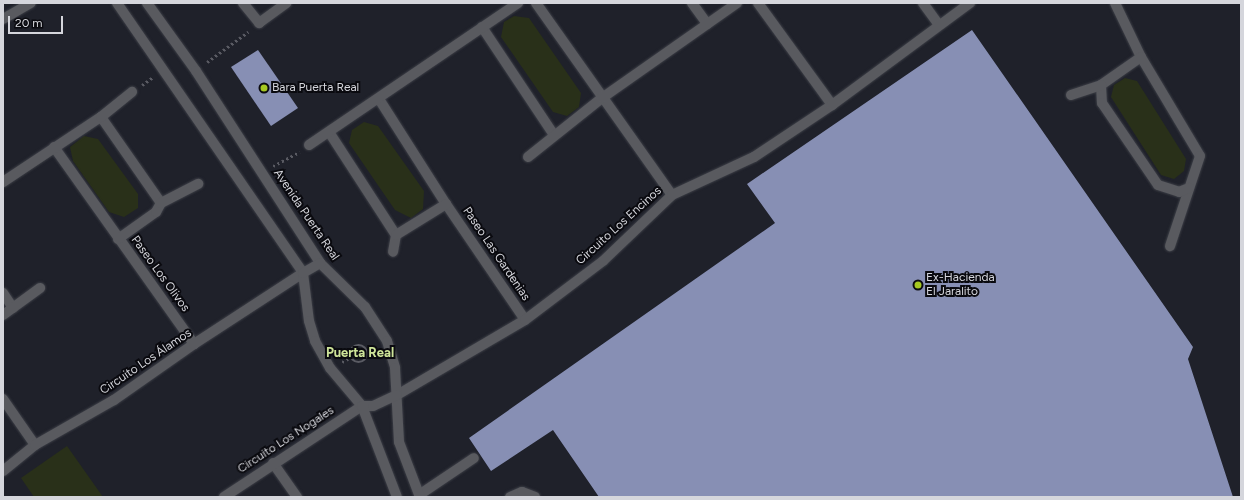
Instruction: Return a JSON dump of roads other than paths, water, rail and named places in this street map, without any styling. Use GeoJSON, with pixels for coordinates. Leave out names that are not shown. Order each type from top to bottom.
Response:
{"type":"FeatureCollection","features":[{"type":"Feature","properties":{"kind":"street"},"geometry":{"type":"LineString","coordinates":[[3,19],[16,6],[31,3]]}},
{"type":"Feature","properties":{"kind":"street"},"geometry":{"type":"LineString","coordinates":[[117,3],[164,68],[303,273],[309,321],[315,341],[330,368],[362,406],[397,497]]}},
{"type":"Feature","properties":{"kind":"street","name":"Avenida Puerta Real"},"geometry":{"type":"LineString","coordinates":[[147,3],[196,71],[320,263],[365,307],[387,341],[395,368],[399,442],[418,496]]}},
{"type":"Feature","properties":{"kind":"street"},"geometry":{"type":"LineString","coordinates":[[243,3],[259,23],[287,3]]}},
{"type":"Feature","properties":{"kind":"street"},"geometry":{"type":"LineString","coordinates":[[309,145],[379,99],[518,3]]}},
{"type":"Feature","properties":{"kind":"street"},"geometry":{"type":"LineString","coordinates":[[536,3],[672,195]]}},
{"type":"Feature","properties":{"kind":"street"},"geometry":{"type":"LineString","coordinates":[[692,3],[707,24]]}},
{"type":"Feature","properties":{"kind":"street"},"geometry":{"type":"LineString","coordinates":[[528,157],[554,135],[570,126],[602,98],[737,3]]}},
{"type":"Feature","properties":{"kind":"street"},"geometry":{"type":"LineString","coordinates":[[758,3],[832,105]]}},
{"type":"Feature","properties":{"kind":"street"},"geometry":{"type":"LineString","coordinates":[[923,3],[939,25]]}},
{"type":"Feature","properties":{"kind":"street","name":"Circuito Los Encinos"},"geometry":{"type":"LineString","coordinates":[[362,406],[374,406],[397,395],[525,320],[603,261],[672,195],[754,157],[832,105],[970,3]]}},
{"type":"Feature","properties":{"kind":"street"},"geometry":{"type":"LineString","coordinates":[[1115,3],[1141,57],[1200,156],[1170,246]]}},
{"type":"Feature","properties":{"kind":"street"},"geometry":{"type":"LineString","coordinates":[[482,27],[554,135]]}},
{"type":"Feature","properties":{"kind":"street"},"geometry":{"type":"LineString","coordinates":[[1072,95],[1101,85],[1141,57]]}},
{"type":"Feature","properties":{"kind":"street"},"geometry":{"type":"LineString","coordinates":[[1101,85],[1102,103],[1158,185],[1179,192],[1189,188]]}},
{"type":"Feature","properties":{"kind":"street"},"geometry":{"type":"LineString","coordinates":[[3,182],[101,117],[132,92]]}},
{"type":"Feature","properties":{"kind":"street","name":"Paseo Las Gardenias"},"geometry":{"type":"LineString","coordinates":[[379,99],[446,204],[525,320]]}},
{"type":"Feature","properties":{"kind":"street"},"geometry":{"type":"LineString","coordinates":[[101,117],[161,203]]}},
{"type":"Feature","properties":{"kind":"street"},"geometry":{"type":"LineString","coordinates":[[329,132],[396,235],[393,252]]}},
{"type":"Feature","properties":{"kind":"street","name":"Paseo Los Olivos"},"geometry":{"type":"LineString","coordinates":[[54,148],[194,344]]}},
{"type":"Feature","properties":{"kind":"street","name":"Paseo Los Olivos"},"geometry":{"type":"LineString","coordinates":[[118,239],[156,212],[161,203],[198,184]]}},
{"type":"Feature","properties":{"kind":"street","name":"Paseo Las Gardenias"},"geometry":{"type":"LineString","coordinates":[[396,235],[446,204]]}},
{"type":"Feature","properties":{"kind":"street","name":"Circuito Los Álamos"},"geometry":{"type":"LineString","coordinates":[[3,471],[35,444],[114,400],[194,344],[320,263]]}},
{"type":"Feature","properties":{"kind":"street"},"geometry":{"type":"LineString","coordinates":[[3,315],[40,288]]}},
{"type":"Feature","properties":{"kind":"street"},"geometry":{"type":"LineString","coordinates":[[3,293],[14,308]]}},
{"type":"Feature","properties":{"kind":"street"},"geometry":{"type":"LineString","coordinates":[[3,399],[35,444]]}},
{"type":"Feature","properties":{"kind":"street","name":"Circuito Los Nogales"},"geometry":{"type":"LineString","coordinates":[[224,497],[273,463],[362,406]]}},
{"type":"Feature","properties":{"kind":"street"},"geometry":{"type":"LineString","coordinates":[[418,496],[474,458]]}},
{"type":"Feature","properties":{"kind":"street"},"geometry":{"type":"LineString","coordinates":[[273,463],[297,497]]}},
{"type":"Feature","properties":{"kind":"street"},"geometry":{"type":"LineString","coordinates":[[510,497],[522,492],[535,497]]}},
{"type":"Feature","properties":{"kind":"place","name":"Bara Puerta Real"},"geometry":{"type":"Point","coordinates":[264,88]}},
{"type":"Feature","properties":{"kind":"place","name":"Ex-Hacienda El Jaralito"},"geometry":{"type":"Point","coordinates":[918,285]}},
{"type":"Feature","properties":{"kind":"district","name":"Puerta Real"},"geometry":{"type":"Point","coordinates":[360,353]}}]}
